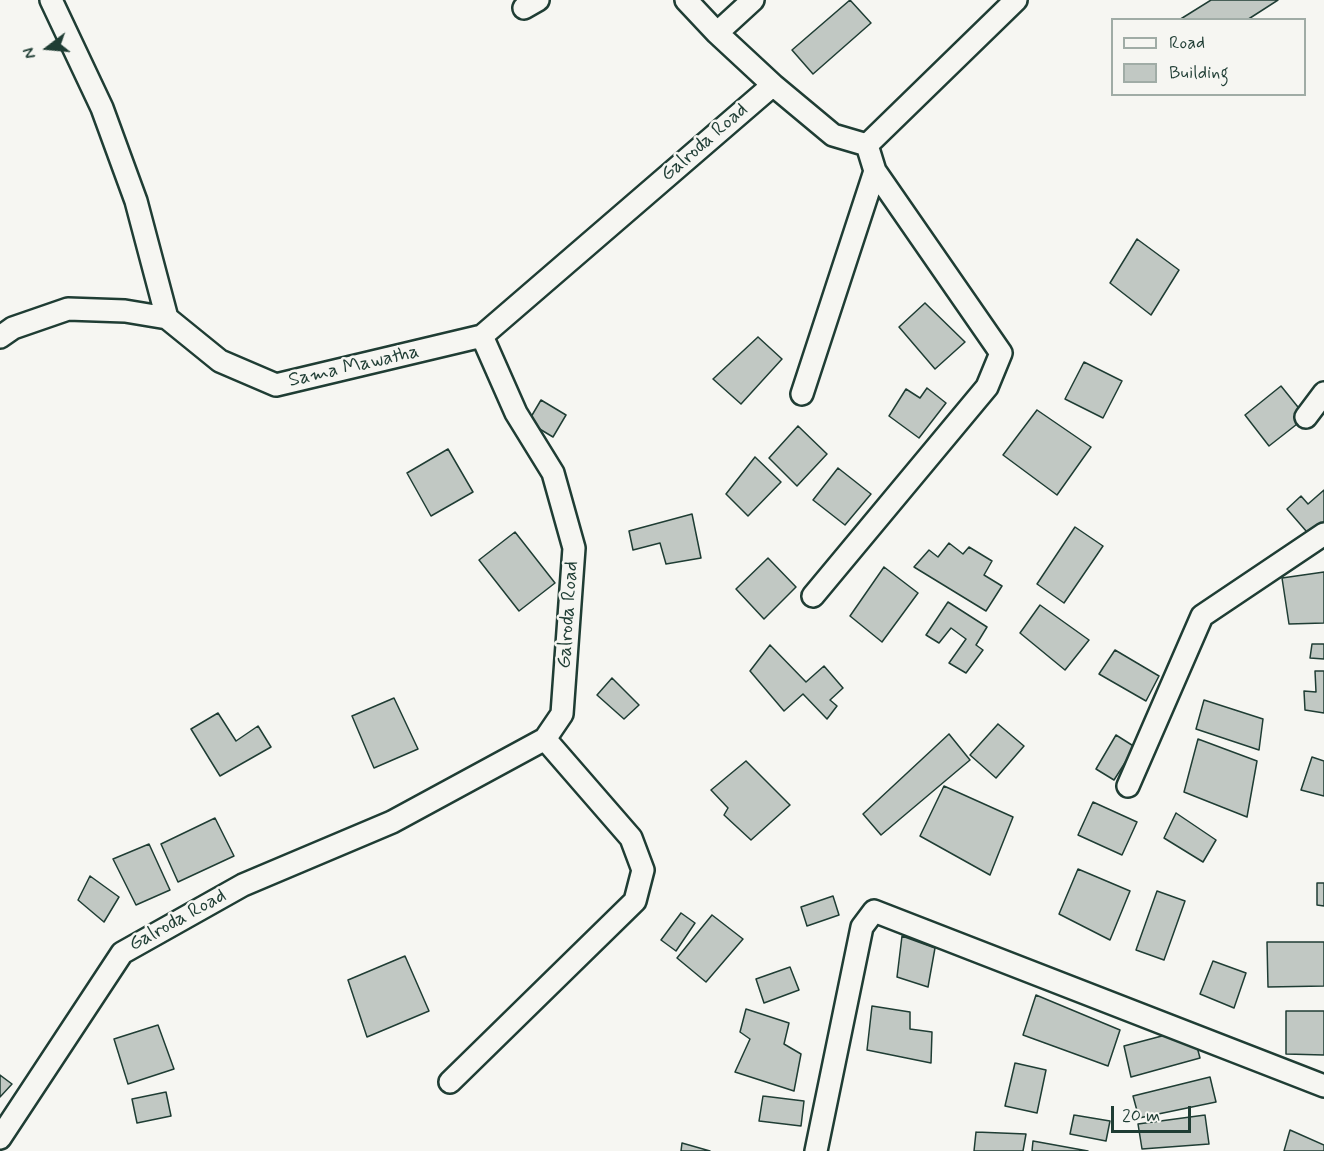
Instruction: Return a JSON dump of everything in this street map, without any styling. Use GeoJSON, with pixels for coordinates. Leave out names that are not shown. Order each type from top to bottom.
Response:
{"type":"FeatureCollection","features":[{"type":"Feature","properties":{"kind":"street"},"geometry":{"type":"LineString","coordinates":[[51,0],[102,108],[136,201],[167,318]]}},
{"type":"Feature","properties":{"kind":"street"},"geometry":{"type":"LineString","coordinates":[[686,0],[717,33],[773,85],[833,135],[867,146]]}},
{"type":"Feature","properties":{"kind":"street"},"geometry":{"type":"LineString","coordinates":[[717,33],[753,0]]}},
{"type":"Feature","properties":{"kind":"street"},"geometry":{"type":"LineString","coordinates":[[867,146],[1016,0]]}},
{"type":"Feature","properties":{"kind":"street","name":"Galroda Road"},"geometry":{"type":"LineString","coordinates":[[0,1138],[122,953],[243,885],[392,822],[545,739],[562,714],[574,548],[553,473],[516,413],[482,336],[773,85]]}},
{"type":"Feature","properties":{"kind":"street"},"geometry":{"type":"LineString","coordinates":[[813,596],[987,387],[1001,353],[875,171],[867,146]]}},
{"type":"Feature","properties":{"kind":"street"},"geometry":{"type":"LineString","coordinates":[[802,394],[875,171]]}},
{"type":"Feature","properties":{"kind":"street","name":"Sama Mawatha"},"geometry":{"type":"LineString","coordinates":[[0,337],[13,328],[68,309],[125,311],[167,318],[220,361],[276,385],[482,336]]}},
{"type":"Feature","properties":{"kind":"street"},"geometry":{"type":"LineString","coordinates":[[1306,417],[1324,393]]}},
{"type":"Feature","properties":{"kind":"street"},"geometry":{"type":"LineString","coordinates":[[1128,786],[1202,616],[1324,534]]}},
{"type":"Feature","properties":{"kind":"street"},"geometry":{"type":"LineString","coordinates":[[450,1082],[635,902],[643,870],[631,838],[545,739]]}},
{"type":"Feature","properties":{"kind":"street"},"geometry":{"type":"LineString","coordinates":[[816,1151],[862,927],[874,911],[1324,1086]]}},
{"type":"Feature","properties":{"kind":"building"},"geometry":{"type":"Polygon","coordinates":[[[850,0],[871,23],[813,74],[792,50],[850,0]]]}},
{"type":"Feature","properties":{"kind":"building"},"geometry":{"type":"Polygon","coordinates":[[[1211,0],[1278,0],[1250,18],[1182,18],[1211,0]]]}},
{"type":"Feature","properties":{"kind":"building"},"geometry":{"type":"Polygon","coordinates":[[[1137,239],[1179,270],[1151,315],[1110,283],[1137,239]]]}},
{"type":"Feature","properties":{"kind":"building"},"geometry":{"type":"Polygon","coordinates":[[[925,303],[965,342],[935,369],[899,327],[925,303]]]}},
{"type":"Feature","properties":{"kind":"building"},"geometry":{"type":"Polygon","coordinates":[[[758,337],[782,359],[741,404],[713,379],[758,337]]]}},
{"type":"Feature","properties":{"kind":"building"},"geometry":{"type":"Polygon","coordinates":[[[1084,362],[1122,381],[1103,418],[1065,399],[1084,362]]]}},
{"type":"Feature","properties":{"kind":"building"},"geometry":{"type":"Polygon","coordinates":[[[1281,386],[1306,417],[1269,446],[1245,415],[1281,386]]]}},
{"type":"Feature","properties":{"kind":"building"},"geometry":{"type":"Polygon","coordinates":[[[927,388],[946,403],[919,438],[889,416],[906,389],[920,398],[927,388]]]}},
{"type":"Feature","properties":{"kind":"building"},"geometry":{"type":"Polygon","coordinates":[[[541,400],[566,415],[553,437],[528,422],[541,400]]]}},
{"type":"Feature","properties":{"kind":"building"},"geometry":{"type":"Polygon","coordinates":[[[1037,410],[1091,447],[1057,495],[1003,455],[1037,410]]]}},
{"type":"Feature","properties":{"kind":"building"},"geometry":{"type":"Polygon","coordinates":[[[798,426],[827,454],[797,486],[769,458],[798,426]]]}},
{"type":"Feature","properties":{"kind":"building"},"geometry":{"type":"Polygon","coordinates":[[[448,449],[473,492],[431,516],[407,473],[448,449]]]}},
{"type":"Feature","properties":{"kind":"building"},"geometry":{"type":"Polygon","coordinates":[[[755,457],[781,482],[748,516],[726,494],[755,457]]]}},
{"type":"Feature","properties":{"kind":"building"},"geometry":{"type":"Polygon","coordinates":[[[838,468],[871,494],[845,525],[813,500],[838,468]]]}},
{"type":"Feature","properties":{"kind":"building"},"geometry":{"type":"Polygon","coordinates":[[[1324,490],[1324,530],[1313,539],[1287,509],[1301,496],[1308,504],[1324,490]]]}},
{"type":"Feature","properties":{"kind":"building"},"geometry":{"type":"Polygon","coordinates":[[[692,514],[701,558],[666,564],[660,543],[633,550],[629,531],[692,514]]]}},
{"type":"Feature","properties":{"kind":"building"},"geometry":{"type":"Polygon","coordinates":[[[1075,527],[1103,546],[1064,603],[1037,584],[1075,527]]]}},
{"type":"Feature","properties":{"kind":"building"},"geometry":{"type":"Polygon","coordinates":[[[515,532],[555,583],[519,611],[479,560],[515,532]]]}},
{"type":"Feature","properties":{"kind":"building"},"geometry":{"type":"Polygon","coordinates":[[[949,543],[963,554],[969,547],[992,561],[984,575],[1002,586],[986,611],[914,567],[929,550],[938,557],[949,543]]]}},
{"type":"Feature","properties":{"kind":"building"},"geometry":{"type":"Polygon","coordinates":[[[768,558],[796,587],[764,619],[736,589],[768,558]]]}},
{"type":"Feature","properties":{"kind":"building"},"geometry":{"type":"Polygon","coordinates":[[[884,567],[918,593],[882,642],[850,616],[884,567]]]}},
{"type":"Feature","properties":{"kind":"building"},"geometry":{"type":"Polygon","coordinates":[[[1324,572],[1324,623],[1289,624],[1282,578],[1324,572]]]}},
{"type":"Feature","properties":{"kind":"building"},"geometry":{"type":"Polygon","coordinates":[[[948,602],[987,627],[976,645],[983,650],[966,673],[949,663],[966,639],[951,628],[939,643],[926,635],[948,602]]]}},
{"type":"Feature","properties":{"kind":"building"},"geometry":{"type":"Polygon","coordinates":[[[1040,605],[1089,640],[1065,670],[1020,633],[1040,605]]]}},
{"type":"Feature","properties":{"kind":"building"},"geometry":{"type":"Polygon","coordinates":[[[1312,644],[1324,644],[1324,659],[1310,658],[1312,644]]]}},
{"type":"Feature","properties":{"kind":"building"},"geometry":{"type":"Polygon","coordinates":[[[770,645],[806,682],[824,666],[843,688],[830,700],[837,706],[827,719],[803,694],[784,711],[750,671],[770,645]]]}},
{"type":"Feature","properties":{"kind":"building"},"geometry":{"type":"Polygon","coordinates":[[[1115,650],[1159,676],[1146,701],[1099,674],[1115,650]]]}},
{"type":"Feature","properties":{"kind":"building"},"geometry":{"type":"Polygon","coordinates":[[[1315,671],[1324,671],[1324,713],[1305,710],[1304,691],[1316,692],[1315,671]]]}},
{"type":"Feature","properties":{"kind":"building"},"geometry":{"type":"Polygon","coordinates":[[[612,678],[639,705],[624,719],[597,695],[612,678]]]}},
{"type":"Feature","properties":{"kind":"building"},"geometry":{"type":"Polygon","coordinates":[[[394,698],[418,749],[374,768],[352,716],[394,698]]]}},
{"type":"Feature","properties":{"kind":"building"},"geometry":{"type":"Polygon","coordinates":[[[1204,700],[1263,719],[1259,750],[1196,729],[1204,700]]]}},
{"type":"Feature","properties":{"kind":"building"},"geometry":{"type":"Polygon","coordinates":[[[218,713],[236,741],[258,726],[271,747],[220,776],[191,729],[218,713]]]}},
{"type":"Feature","properties":{"kind":"building"},"geometry":{"type":"Polygon","coordinates":[[[998,724],[1024,746],[996,778],[970,755],[998,724]]]}},
{"type":"Feature","properties":{"kind":"building"},"geometry":{"type":"Polygon","coordinates":[[[949,734],[970,760],[881,835],[863,814],[949,734]]]}},
{"type":"Feature","properties":{"kind":"building"},"geometry":{"type":"Polygon","coordinates":[[[1116,735],[1135,747],[1114,780],[1096,769],[1116,735]]]}},
{"type":"Feature","properties":{"kind":"building"},"geometry":{"type":"Polygon","coordinates":[[[1198,739],[1257,761],[1247,817],[1184,792],[1198,739]]]}},
{"type":"Feature","properties":{"kind":"building"},"geometry":{"type":"Polygon","coordinates":[[[1312,757],[1324,761],[1324,796],[1301,790],[1312,757]]]}},
{"type":"Feature","properties":{"kind":"building"},"geometry":{"type":"Polygon","coordinates":[[[746,761],[790,805],[751,840],[724,815],[728,808],[711,790],[746,761]]]}},
{"type":"Feature","properties":{"kind":"building"},"geometry":{"type":"Polygon","coordinates":[[[944,786],[1013,817],[990,875],[920,836],[944,786]]]}},
{"type":"Feature","properties":{"kind":"building"},"geometry":{"type":"Polygon","coordinates":[[[1093,802],[1137,822],[1122,855],[1078,835],[1093,802]]]}},
{"type":"Feature","properties":{"kind":"building"},"geometry":{"type":"Polygon","coordinates":[[[1176,813],[1216,840],[1203,862],[1164,838],[1176,813]]]}},
{"type":"Feature","properties":{"kind":"building"},"geometry":{"type":"Polygon","coordinates":[[[215,818],[234,856],[178,882],[161,844],[215,818]]]}},
{"type":"Feature","properties":{"kind":"building"},"geometry":{"type":"Polygon","coordinates":[[[149,844],[170,890],[136,905],[113,859],[149,844]]]}},
{"type":"Feature","properties":{"kind":"building"},"geometry":{"type":"Polygon","coordinates":[[[1078,869],[1130,891],[1110,940],[1059,914],[1078,869]]]}},
{"type":"Feature","properties":{"kind":"building"},"geometry":{"type":"Polygon","coordinates":[[[90,876],[119,897],[104,922],[78,900],[90,876]]]}},
{"type":"Feature","properties":{"kind":"building"},"geometry":{"type":"Polygon","coordinates":[[[1317,883],[1324,883],[1324,906],[1317,905],[1317,883]]]}},
{"type":"Feature","properties":{"kind":"building"},"geometry":{"type":"Polygon","coordinates":[[[1157,891],[1185,901],[1164,960],[1136,950],[1157,891]]]}},
{"type":"Feature","properties":{"kind":"building"},"geometry":{"type":"Polygon","coordinates":[[[833,896],[839,915],[807,926],[801,907],[833,896]]]}},
{"type":"Feature","properties":{"kind":"building"},"geometry":{"type":"Polygon","coordinates":[[[681,913],[695,923],[676,951],[661,940],[681,913]]]}},
{"type":"Feature","properties":{"kind":"building"},"geometry":{"type":"Polygon","coordinates":[[[712,915],[743,939],[706,982],[677,958],[712,915]]]}},
{"type":"Feature","properties":{"kind":"building"},"geometry":{"type":"Polygon","coordinates":[[[902,936],[935,948],[928,987],[897,977],[902,936]]]}},
{"type":"Feature","properties":{"kind":"building"},"geometry":{"type":"Polygon","coordinates":[[[1267,942],[1324,942],[1324,986],[1268,987],[1267,942]]]}},
{"type":"Feature","properties":{"kind":"building"},"geometry":{"type":"Polygon","coordinates":[[[405,956],[429,1011],[367,1037],[348,980],[405,956]]]}},
{"type":"Feature","properties":{"kind":"building"},"geometry":{"type":"Polygon","coordinates":[[[1213,961],[1246,973],[1234,1008],[1200,994],[1213,961]]]}},
{"type":"Feature","properties":{"kind":"building"},"geometry":{"type":"Polygon","coordinates":[[[790,967],[799,990],[764,1003],[756,979],[790,967]]]}},
{"type":"Feature","properties":{"kind":"building"},"geometry":{"type":"Polygon","coordinates":[[[1036,995],[1120,1030],[1108,1066],[1023,1035],[1036,995]]]}},
{"type":"Feature","properties":{"kind":"building"},"geometry":{"type":"Polygon","coordinates":[[[872,1006],[910,1012],[910,1029],[932,1032],[931,1063],[867,1050],[872,1006]]]}},
{"type":"Feature","properties":{"kind":"building"},"geometry":{"type":"Polygon","coordinates":[[[746,1009],[789,1023],[784,1044],[801,1054],[794,1091],[735,1072],[750,1039],[740,1032],[746,1009]]]}},
{"type":"Feature","properties":{"kind":"building"},"geometry":{"type":"Polygon","coordinates":[[[1286,1011],[1324,1011],[1324,1055],[1286,1054],[1286,1011]]]}},
{"type":"Feature","properties":{"kind":"building"},"geometry":{"type":"Polygon","coordinates":[[[158,1025],[174,1069],[128,1084],[114,1039],[158,1025]]]}},
{"type":"Feature","properties":{"kind":"building"},"geometry":{"type":"Polygon","coordinates":[[[1192,1028],[1200,1058],[1131,1077],[1124,1046],[1192,1028]]]}},
{"type":"Feature","properties":{"kind":"building"},"geometry":{"type":"Polygon","coordinates":[[[1015,1063],[1046,1070],[1037,1113],[1005,1106],[1015,1063]]]}},
{"type":"Feature","properties":{"kind":"building"},"geometry":{"type":"Polygon","coordinates":[[[0,1075],[12,1084],[0,1097],[0,1075]]]}},
{"type":"Feature","properties":{"kind":"building"},"geometry":{"type":"Polygon","coordinates":[[[1210,1077],[1216,1102],[1139,1118],[1133,1096],[1210,1077]]]}},
{"type":"Feature","properties":{"kind":"building"},"geometry":{"type":"Polygon","coordinates":[[[166,1092],[171,1116],[137,1123],[132,1099],[166,1092]]]}},
{"type":"Feature","properties":{"kind":"building"},"geometry":{"type":"Polygon","coordinates":[[[763,1096],[804,1101],[801,1126],[759,1121],[763,1096]]]}},
{"type":"Feature","properties":{"kind":"building"},"geometry":{"type":"Polygon","coordinates":[[[1074,1115],[1110,1121],[1106,1141],[1070,1134],[1074,1115]]]}},
{"type":"Feature","properties":{"kind":"building"},"geometry":{"type":"Polygon","coordinates":[[[1205,1115],[1209,1144],[1142,1149],[1138,1124],[1205,1115]]]}},
{"type":"Feature","properties":{"kind":"building"},"geometry":{"type":"Polygon","coordinates":[[[1290,1130],[1324,1145],[1324,1151],[1284,1151],[1290,1130]]]}},
{"type":"Feature","properties":{"kind":"building"},"geometry":{"type":"Polygon","coordinates":[[[976,1132],[1026,1134],[1023,1151],[974,1151],[976,1132]]]}},
{"type":"Feature","properties":{"kind":"building"},"geometry":{"type":"Polygon","coordinates":[[[1033,1141],[1088,1151],[1032,1151],[1033,1141]]]}},
{"type":"Feature","properties":{"kind":"building"},"geometry":{"type":"Polygon","coordinates":[[[682,1143],[710,1151],[681,1151],[682,1143]]]}}]}
